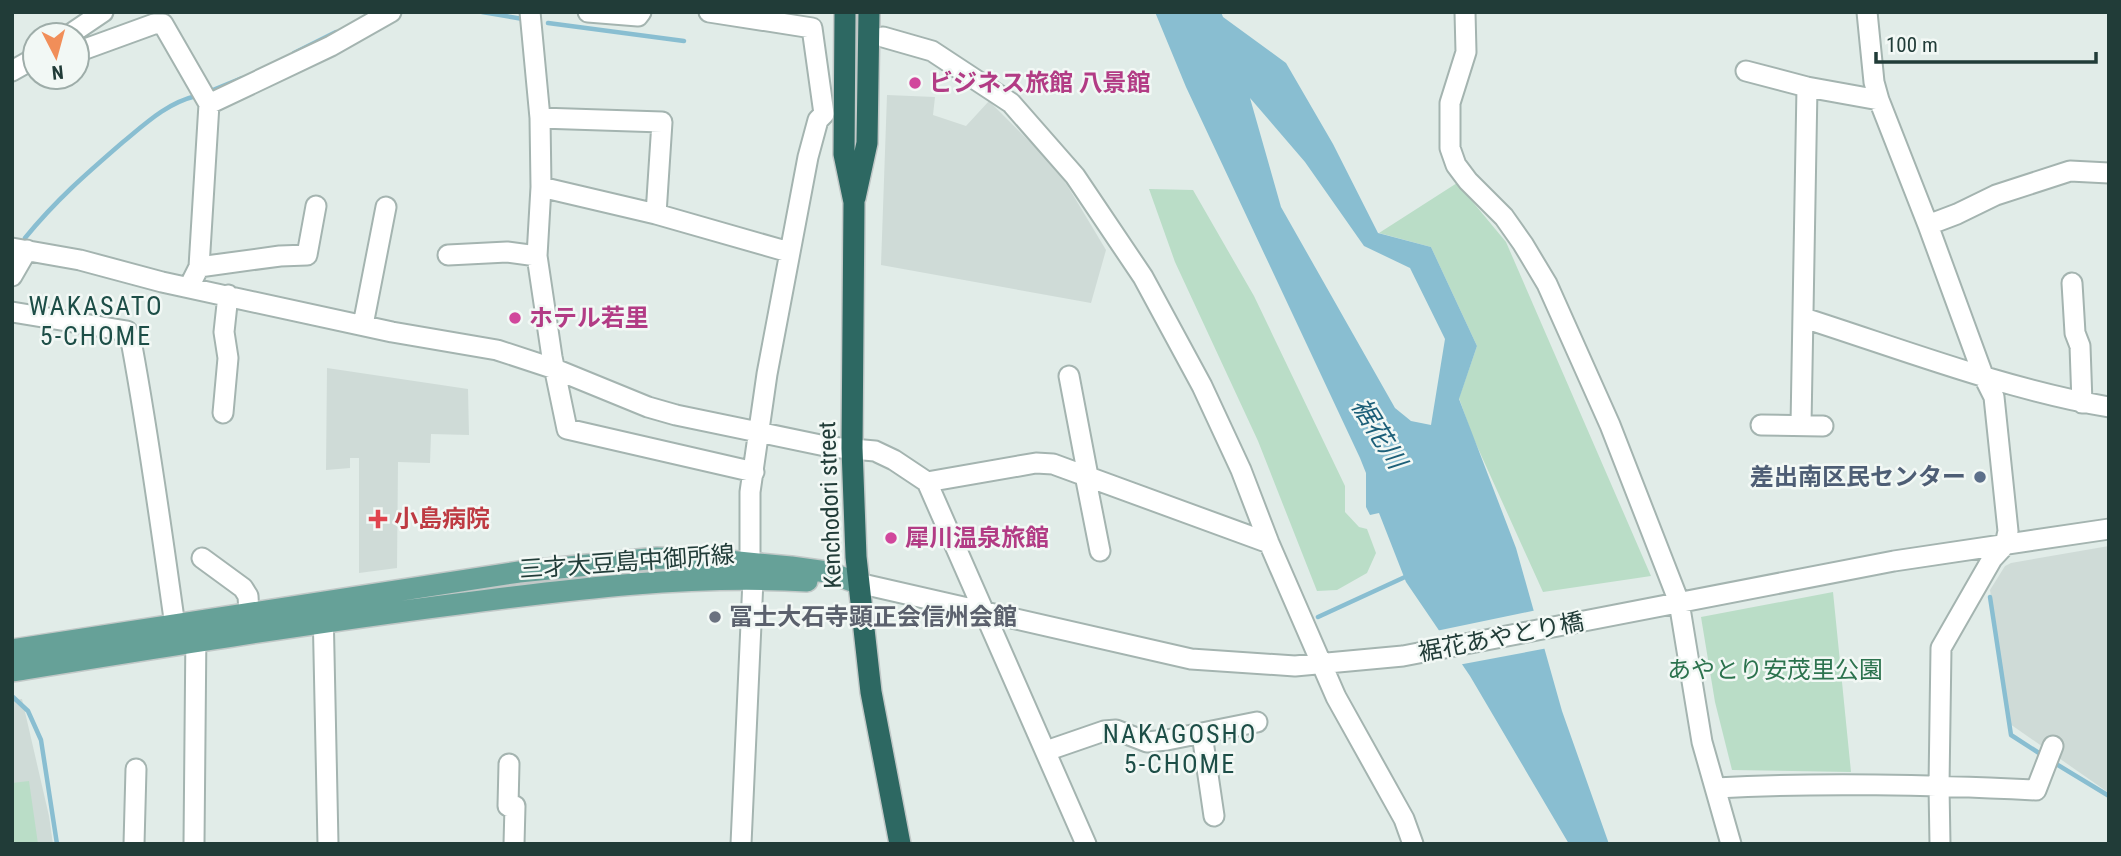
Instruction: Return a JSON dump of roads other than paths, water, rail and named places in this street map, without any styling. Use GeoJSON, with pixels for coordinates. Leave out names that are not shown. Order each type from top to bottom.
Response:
{"type":"FeatureCollection","features":[{"type":"Feature","properties":{"kind":"highway","name":"Kenchodori street"},"geometry":{"type":"LineString","coordinates":[[845,14],[833,113],[854,202]]}},
{"type":"Feature","properties":{"kind":"highway","name":"Kenchodori street"},"geometry":{"type":"LineString","coordinates":[[868,16],[865,153],[854,202],[852,448],[858,583],[871,692],[900,844]]}},
{"type":"Feature","properties":{"kind":"main road","name":"三才大豆島中御所線"},"geometry":{"type":"LineString","coordinates":[[12,671],[187,634],[324,612],[752,571],[858,583]]}},
{"type":"Feature","properties":{"kind":"main road","name":"三才大豆島中御所線"},"geometry":{"type":"LineString","coordinates":[[12,650],[187,634],[250,613],[324,612]]}},
{"type":"Feature","properties":{"kind":"street"},"geometry":{"type":"LineString","coordinates":[[204,97],[331,46],[391,12]]}},
{"type":"Feature","properties":{"kind":"street"},"geometry":{"type":"LineString","coordinates":[[530,12],[540,118],[541,187],[537,256],[567,429],[754,472]]}},
{"type":"Feature","properties":{"kind":"street"},"geometry":{"type":"LineString","coordinates":[[588,12],[638,16],[641,12]]}},
{"type":"Feature","properties":{"kind":"street"},"geometry":{"type":"LineString","coordinates":[[709,12],[812,28],[833,113]]}},
{"type":"Feature","properties":{"kind":"street"},"geometry":{"type":"LineString","coordinates":[[1465,12],[1466,52],[1450,103],[1450,148],[1468,181],[1504,217],[1523,243],[1547,285],[1610,425],[1672,604],[1702,742],[1731,844]]}},
{"type":"Feature","properties":{"kind":"street"},"geometry":{"type":"LineString","coordinates":[[1867,12],[1874,82],[1879,100],[1983,375],[1994,397],[2008,531],[2005,545],[1992,559],[1941,648],[1940,844]]}},
{"type":"Feature","properties":{"kind":"street"},"geometry":{"type":"LineString","coordinates":[[91,47],[154,24],[163,24],[204,97],[199,267],[189,288]]}},
{"type":"Feature","properties":{"kind":"street"},"geometry":{"type":"LineString","coordinates":[[883,37],[932,51],[1011,103],[1075,176],[1143,277],[1170,324],[1241,470],[1269,543],[1329,664],[1336,697],[1404,819],[1413,844]]}},
{"type":"Feature","properties":{"kind":"street"},"geometry":{"type":"LineString","coordinates":[[1746,71],[1807,87],[1879,100]]}},
{"type":"Feature","properties":{"kind":"street"},"geometry":{"type":"LineString","coordinates":[[1801,425],[1807,87]]}},
{"type":"Feature","properties":{"kind":"street"},"geometry":{"type":"LineString","coordinates":[[741,844],[752,571],[750,492],[767,374],[789,252],[818,120],[833,113],[867,112]]}},
{"type":"Feature","properties":{"kind":"street"},"geometry":{"type":"LineString","coordinates":[[540,118],[662,122],[656,214]]}},
{"type":"Feature","properties":{"kind":"street"},"geometry":{"type":"LineString","coordinates":[[1928,225],[1996,195],[2070,171],[2109,173]]}},
{"type":"Feature","properties":{"kind":"street"},"geometry":{"type":"LineString","coordinates":[[541,187],[656,214],[789,252]]}},
{"type":"Feature","properties":{"kind":"street"},"geometry":{"type":"LineString","coordinates":[[199,267],[280,256],[307,256],[316,206]]}},
{"type":"Feature","properties":{"kind":"street"},"geometry":{"type":"LineString","coordinates":[[363,325],[386,206]]}},
{"type":"Feature","properties":{"kind":"street"},"geometry":{"type":"LineString","coordinates":[[12,276],[20,249],[80,260],[189,288],[497,350],[676,415],[830,447],[875,452],[894,460],[927,482],[1086,844]]}},
{"type":"Feature","properties":{"kind":"street"},"geometry":{"type":"LineString","coordinates":[[448,255],[507,252],[537,256]]}},
{"type":"Feature","properties":{"kind":"street"},"geometry":{"type":"LineString","coordinates":[[2073,283],[2075,333],[2080,346],[2082,403]]}},
{"type":"Feature","properties":{"kind":"street"},"geometry":{"type":"LineString","coordinates":[[223,413],[228,358],[225,332],[228,295]]}},
{"type":"Feature","properties":{"kind":"street"},"geometry":{"type":"LineString","coordinates":[[12,312],[127,331],[132,345],[151,451],[160,531],[187,634],[194,844]]}},
{"type":"Feature","properties":{"kind":"street"},"geometry":{"type":"LineString","coordinates":[[1804,318],[1983,375],[2082,403],[2109,407]]}},
{"type":"Feature","properties":{"kind":"street"},"geometry":{"type":"LineString","coordinates":[[1069,376],[1100,551]]}},
{"type":"Feature","properties":{"kind":"street"},"geometry":{"type":"LineString","coordinates":[[1760,425],[1823,426]]}},
{"type":"Feature","properties":{"kind":"street"},"geometry":{"type":"LineString","coordinates":[[927,482],[1036,463],[1054,464],[1269,543]]}},
{"type":"Feature","properties":{"kind":"street","name":"裾花あやとり橋"},"geometry":{"type":"LineString","coordinates":[[858,583],[1191,659],[1294,666],[1438,650],[1894,561],[2109,529]]}},
{"type":"Feature","properties":{"kind":"street"},"geometry":{"type":"LineString","coordinates":[[202,558],[243,588],[248,596],[250,613]]}},
{"type":"Feature","properties":{"kind":"street"},"geometry":{"type":"LineString","coordinates":[[324,612],[328,844]]}},
{"type":"Feature","properties":{"kind":"street"},"geometry":{"type":"LineString","coordinates":[[1046,751],[1104,731],[1116,730],[1147,742],[1257,722]]}},
{"type":"Feature","properties":{"kind":"street"},"geometry":{"type":"LineString","coordinates":[[1202,734],[1214,816]]}},
{"type":"Feature","properties":{"kind":"street"},"geometry":{"type":"LineString","coordinates":[[1716,788],[1791,784],[2036,790],[2049,754]]}},
{"type":"Feature","properties":{"kind":"street"},"geometry":{"type":"LineString","coordinates":[[509,764],[508,806],[515,806],[514,844]]}},
{"type":"Feature","properties":{"kind":"street"},"geometry":{"type":"LineString","coordinates":[[134,844],[136,769]]}},
{"type":"Feature","properties":{"kind":"water","name":"裾花川"},"geometry":{"type":"Polygon","coordinates":[[[1155,12],[1221,12],[1223,17],[1286,63],[1333,144],[1378,233],[1431,247],[1477,346],[1459,399],[1516,548],[1562,711],[1609,844],[1569,844],[1470,676],[1406,582],[1379,513],[1370,515],[1366,507],[1366,473],[1360,458],[1186,87],[1155,12]],[[1250,98],[1281,207],[1395,408],[1411,421],[1431,425],[1445,339],[1410,268],[1364,246],[1305,162],[1250,98]]]}},
{"type":"Feature","properties":{"kind":"waterway"},"geometry":{"type":"LineString","coordinates":[[482,12],[523,19]]}},
{"type":"Feature","properties":{"kind":"waterway"},"geometry":{"type":"LineString","coordinates":[[548,23],[684,41]]}},
{"type":"Feature","properties":{"kind":"waterway"},"geometry":{"type":"LineString","coordinates":[[294,53],[336,32]]}},
{"type":"Feature","properties":{"kind":"waterway"},"geometry":{"type":"LineString","coordinates":[[208,92],[242,78]]}},
{"type":"Feature","properties":{"kind":"waterway"},"geometry":{"type":"LineString","coordinates":[[25,238],[48,211],[96,165],[140,128],[157,114],[196,96]]}},
{"type":"Feature","properties":{"kind":"waterway"},"geometry":{"type":"LineString","coordinates":[[1318,617],[1405,577]]}},
{"type":"Feature","properties":{"kind":"waterway"},"geometry":{"type":"LineString","coordinates":[[1990,597],[2011,735],[2042,755]]}},
{"type":"Feature","properties":{"kind":"waterway"},"geometry":{"type":"LineString","coordinates":[[13,697],[28,711],[41,740],[57,844]]}},
{"type":"Feature","properties":{"kind":"waterway"},"geometry":{"type":"LineString","coordinates":[[2053,762],[2109,796]]}},
{"type":"Feature","properties":{"kind":"place","name":"ビジネス旅館 八景館"},"geometry":{"type":"Point","coordinates":[915,83]}},
{"type":"Feature","properties":{"kind":"place","name":"ホテル若里"},"geometry":{"type":"Point","coordinates":[515,318]}},
{"type":"Feature","properties":{"kind":"place","name":"差出南区民センター"},"geometry":{"type":"Point","coordinates":[1980,477]}},
{"type":"Feature","properties":{"kind":"place","name":"小島病院"},"geometry":{"type":"Point","coordinates":[378,519]}},
{"type":"Feature","properties":{"kind":"place","name":"犀川温泉旅館"},"geometry":{"type":"Point","coordinates":[891,538]}},
{"type":"Feature","properties":{"kind":"place","name":"冨士大石寺顕正会信州会館"},"geometry":{"type":"Point","coordinates":[715,617]}},
{"type":"Feature","properties":{"kind":"district","name":"WAKASATO 5-CHOME"},"geometry":{"type":"Point","coordinates":[96,321]}},
{"type":"Feature","properties":{"kind":"district","name":"NAKAGOSHO 5-CHOME"},"geometry":{"type":"Point","coordinates":[1180,749]}},
{"type":"Feature","properties":{"kind":"park label","name":"あやとり安茂里公園"},"geometry":{"type":"Point","coordinates":[1775,670]}}]}
